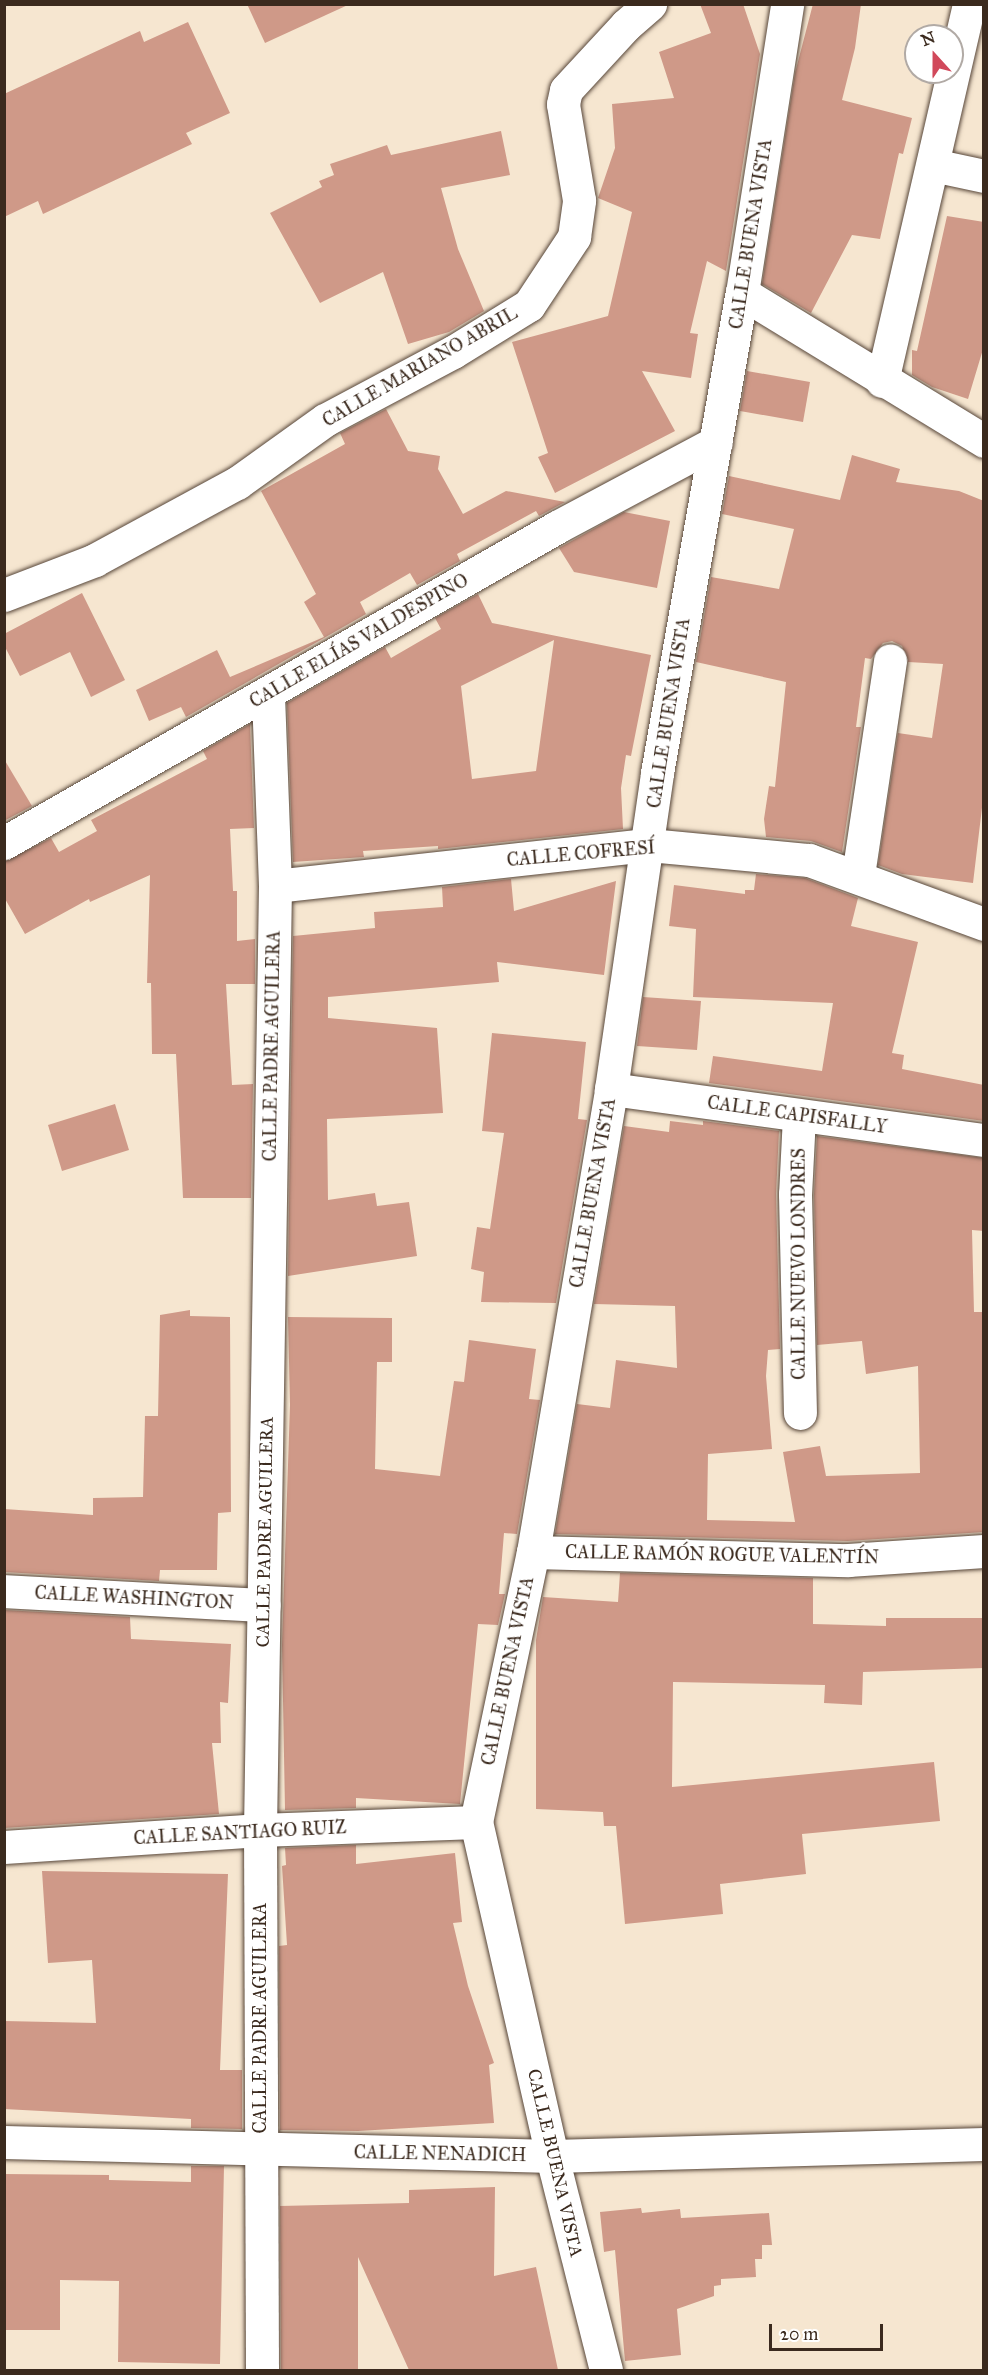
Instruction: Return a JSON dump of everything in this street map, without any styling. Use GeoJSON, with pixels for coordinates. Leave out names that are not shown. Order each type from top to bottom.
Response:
{"type":"FeatureCollection","features":[{"type":"Feature","properties":{"kind":"street","name":"CALLE MARIANO ABRIL"},"geometry":{"type":"LineString","coordinates":[[4,595],[94,560],[237,483],[325,420],[453,352],[529,305],[574,237],[579,200],[563,104],[566,90],[626,25],[650,4]]}},
{"type":"Feature","properties":{"kind":"street","name":"CALLE BUENA VISTA"},"geometry":{"type":"LineString","coordinates":[[606,2370],[552,2156],[476,1822],[533,1552],[611,1089],[649,845],[657,773],[742,293],[787,4]]}},
{"type":"Feature","properties":{"kind":"street"},"geometry":{"type":"LineString","coordinates":[[882,381],[969,4]]}},
{"type":"Feature","properties":{"kind":"street"},"geometry":{"type":"LineString","coordinates":[[933,165],[984,176]]}},
{"type":"Feature","properties":{"kind":"street"},"geometry":{"type":"LineString","coordinates":[[742,293],[882,381],[984,441]]}},
{"type":"Feature","properties":{"kind":"street","name":"CALLE ELÍAS VALDESPINO"},"geometry":{"type":"LineString","coordinates":[[4,843],[268,694],[557,526],[716,442]]}},
{"type":"Feature","properties":{"kind":"street"},"geometry":{"type":"LineString","coordinates":[[858,875],[890,660]]}},
{"type":"Feature","properties":{"kind":"street","name":"CALLE PADRE AGUILERA"},"geometry":{"type":"LineString","coordinates":[[261,2370],[260,1830],[275,886],[268,694]]}},
{"type":"Feature","properties":{"kind":"street","name":"CALLE COFRESÍ"},"geometry":{"type":"LineString","coordinates":[[275,886],[649,845],[809,860],[858,875],[984,924]]}},
{"type":"Feature","properties":{"kind":"street","name":"CALLE CAPISFALLY"},"geometry":{"type":"LineString","coordinates":[[611,1089],[984,1140]]}},
{"type":"Feature","properties":{"kind":"street","name":"CALLE NUEVO LONDRES"},"geometry":{"type":"LineString","coordinates":[[799,1116],[795,1194],[800,1413]]}},
{"type":"Feature","properties":{"kind":"street","name":"CALLE RAMÓN ROGUE VALENTÍN"},"geometry":{"type":"LineString","coordinates":[[533,1552],[848,1560],[984,1551]]}},
{"type":"Feature","properties":{"kind":"street","name":"CALLE WASHINGTON"},"geometry":{"type":"LineString","coordinates":[[4,1591],[264,1605]]}},
{"type":"Feature","properties":{"kind":"street","name":"CALLE SANTIAGO RUIZ"},"geometry":{"type":"LineString","coordinates":[[4,1847],[260,1830],[476,1822]]}},
{"type":"Feature","properties":{"kind":"street","name":"CALLE NENADICH"},"geometry":{"type":"LineString","coordinates":[[4,2142],[552,2156],[984,2144]]}},
{"type":"Feature","properties":{"kind":"building"},"geometry":{"type":"Polygon","coordinates":[[[247,4],[350,4],[265,43],[247,4]]]}},
{"type":"Feature","properties":{"kind":"building"},"geometry":{"type":"Polygon","coordinates":[[[700,4],[743,4],[760,54],[726,271],[707,261],[690,333],[698,334],[691,378],[642,371],[675,431],[555,493],[538,457],[548,453],[512,342],[608,316],[632,212],[598,198],[615,148],[612,104],[674,98],[659,52],[711,33],[700,4]]]}},
{"type":"Feature","properties":{"kind":"building"},"geometry":{"type":"Polygon","coordinates":[[[813,4],[861,4],[855,48],[842,100],[912,118],[903,154],[899,153],[880,239],[852,235],[811,313],[762,284],[795,73],[813,4]]]}},
{"type":"Feature","properties":{"kind":"building"},"geometry":{"type":"Polygon","coordinates":[[[188,22],[230,113],[186,133],[192,144],[43,214],[38,201],[4,217],[4,94],[140,31],[144,42],[188,22]]]}},
{"type":"Feature","properties":{"kind":"building"},"geometry":{"type":"Polygon","coordinates":[[[501,131],[510,175],[441,188],[458,249],[484,311],[449,332],[408,344],[383,272],[320,303],[270,213],[322,187],[319,181],[334,175],[330,164],[387,145],[391,155],[501,131]]]}},
{"type":"Feature","properties":{"kind":"building"},"geometry":{"type":"Polygon","coordinates":[[[947,216],[984,222],[984,346],[968,399],[932,387],[912,375],[912,350],[917,351],[947,216]]]}},
{"type":"Feature","properties":{"kind":"building"},"geometry":{"type":"Polygon","coordinates":[[[747,371],[810,382],[803,422],[740,411],[747,371]]]}},
{"type":"Feature","properties":{"kind":"building"},"geometry":{"type":"Polygon","coordinates":[[[386,409],[408,451],[440,456],[438,469],[463,514],[506,491],[565,502],[539,516],[536,511],[457,554],[460,561],[417,585],[410,573],[360,602],[366,614],[186,717],[181,707],[149,721],[136,690],[217,650],[230,677],[324,637],[304,602],[316,594],[261,491],[345,444],[340,433],[386,409]]]}},
{"type":"Feature","properties":{"kind":"building"},"geometry":{"type":"Polygon","coordinates":[[[852,455],[900,469],[896,482],[959,491],[984,501],[984,791],[973,883],[902,874],[878,865],[898,733],[932,738],[943,664],[908,662],[902,646],[892,641],[883,643],[871,659],[865,658],[856,727],[861,727],[842,852],[811,841],[766,837],[764,819],[769,786],[775,787],[786,682],[696,662],[711,577],[779,589],[794,529],[722,514],[729,476],[840,500],[852,455]]]}},
{"type":"Feature","properties":{"kind":"building"},"geometry":{"type":"Polygon","coordinates":[[[624,512],[670,521],[657,588],[574,572],[559,548],[624,512]]]}},
{"type":"Feature","properties":{"kind":"building"},"geometry":{"type":"Polygon","coordinates":[[[82,593],[125,680],[91,697],[70,652],[20,676],[4,645],[4,634],[82,593]]]}},
{"type":"Feature","properties":{"kind":"building"},"geometry":{"type":"Polygon","coordinates":[[[478,594],[492,623],[651,655],[631,756],[626,755],[621,788],[623,829],[438,849],[438,846],[363,851],[364,857],[293,862],[287,703],[385,647],[391,658],[441,629],[435,618],[478,594]],[[554,640],[461,686],[472,779],[536,771],[554,640]]]}},
{"type":"Feature","properties":{"kind":"building"},"geometry":{"type":"Polygon","coordinates":[[[250,724],[254,828],[230,829],[233,891],[237,891],[237,941],[255,939],[255,984],[226,984],[232,1085],[253,1084],[251,1198],[183,1198],[176,1054],[152,1054],[151,983],[147,983],[150,875],[90,902],[89,899],[25,934],[4,897],[4,862],[51,838],[59,852],[97,831],[91,820],[207,759],[203,751],[250,724]]]}},
{"type":"Feature","properties":{"kind":"building"},"geometry":{"type":"Polygon","coordinates":[[[4,759],[32,806],[4,821],[4,759]]]}},
{"type":"Feature","properties":{"kind":"building"},"geometry":{"type":"Polygon","coordinates":[[[756,874],[805,878],[858,898],[851,926],[918,942],[892,1053],[904,1055],[902,1069],[984,1085],[984,1121],[709,1083],[713,1056],[822,1071],[833,1003],[693,997],[696,929],[669,926],[674,885],[745,894],[745,890],[754,890],[756,874]]]}},
{"type":"Feature","properties":{"kind":"building"},"geometry":{"type":"Polygon","coordinates":[[[511,879],[514,911],[616,881],[604,975],[497,962],[499,982],[328,997],[328,1018],[437,1028],[443,1113],[327,1119],[328,1200],[375,1193],[377,1206],[409,1202],[417,1256],[288,1276],[293,936],[375,928],[374,912],[443,907],[442,887],[511,879]]]}},
{"type":"Feature","properties":{"kind":"building"},"geometry":{"type":"Polygon","coordinates":[[[643,997],[701,1001],[697,1050],[637,1046],[643,997]]]}},
{"type":"Feature","properties":{"kind":"building"},"geometry":{"type":"Polygon","coordinates":[[[492,1033],[586,1042],[578,1119],[587,1120],[556,1303],[481,1302],[484,1272],[471,1269],[477,1227],[490,1229],[504,1133],[482,1131],[492,1033]]]}},
{"type":"Feature","properties":{"kind":"building"},"geometry":{"type":"Polygon","coordinates":[[[115,1104],[129,1150],[62,1171],[48,1125],[115,1104]]]}},
{"type":"Feature","properties":{"kind":"building"},"geometry":{"type":"Polygon","coordinates":[[[670,1121],[703,1125],[703,1121],[779,1131],[776,1194],[780,1349],[768,1350],[766,1376],[772,1449],[708,1454],[707,1520],[795,1522],[783,1452],[820,1446],[826,1476],[920,1473],[918,1366],[866,1374],[862,1341],[817,1345],[814,1194],[817,1136],[984,1158],[984,1231],[972,1230],[974,1312],[984,1312],[984,1532],[848,1541],[555,1534],[577,1404],[610,1408],[616,1360],[677,1368],[675,1306],[594,1304],[624,1126],[669,1132],[670,1121]]]}},
{"type":"Feature","properties":{"kind":"building"},"geometry":{"type":"Polygon","coordinates":[[[190,1310],[190,1316],[230,1317],[231,1512],[218,1513],[217,1570],[160,1570],[159,1581],[4,1572],[4,1509],[93,1515],[93,1498],[143,1497],[145,1416],[158,1416],[160,1315],[190,1310]]]}},
{"type":"Feature","properties":{"kind":"building"},"geometry":{"type":"Polygon","coordinates":[[[288,1317],[392,1318],[392,1362],[377,1362],[375,1469],[440,1476],[454,1381],[464,1382],[469,1340],[536,1349],[529,1399],[540,1400],[517,1534],[504,1533],[499,1594],[505,1594],[498,1625],[478,1624],[460,1804],[356,1798],[356,1808],[285,1810],[282,1645],[290,1405],[288,1317]]]}},
{"type":"Feature","properties":{"kind":"building"},"geometry":{"type":"Polygon","coordinates":[[[620,1573],[813,1578],[813,1624],[886,1626],[886,1618],[984,1618],[984,1668],[863,1672],[862,1705],[824,1703],[825,1685],[673,1682],[672,1787],[934,1762],[940,1821],[802,1834],[806,1874],[720,1884],[723,1914],[625,1924],[616,1826],[604,1826],[603,1812],[536,1809],[536,1640],[543,1597],[618,1602],[620,1573]]]}},
{"type":"Feature","properties":{"kind":"building"},"geometry":{"type":"Polygon","coordinates":[[[4,1610],[130,1617],[131,1639],[231,1644],[228,1703],[220,1702],[221,1743],[212,1743],[219,1814],[4,1828],[4,1610]]]}},
{"type":"Feature","properties":{"kind":"building"},"geometry":{"type":"Polygon","coordinates":[[[356,1845],[356,1864],[455,1853],[462,1922],[453,1923],[468,1986],[494,2063],[489,2065],[494,2123],[358,2131],[280,2130],[279,1946],[287,1945],[282,1866],[286,1865],[285,1848],[356,1845]]]}},
{"type":"Feature","properties":{"kind":"building"},"geometry":{"type":"Polygon","coordinates":[[[42,1871],[228,1874],[220,2070],[242,2070],[242,2129],[191,2128],[191,2119],[4,2109],[4,2021],[96,2023],[92,1960],[48,1963],[42,1871]]]}},
{"type":"Feature","properties":{"kind":"building"},"geometry":{"type":"Polygon","coordinates":[[[191,2166],[224,2166],[220,2364],[118,2362],[119,2281],[60,2280],[60,2330],[4,2330],[4,2174],[109,2175],[109,2180],[191,2182],[191,2166]]]}},
{"type":"Feature","properties":{"kind":"building"},"geometry":{"type":"Polygon","coordinates":[[[495,2187],[494,2276],[536,2267],[558,2370],[409,2370],[358,2257],[358,2370],[281,2370],[280,2206],[409,2203],[409,2190],[495,2187]]]}},
{"type":"Feature","properties":{"kind":"building"},"geometry":{"type":"Polygon","coordinates":[[[641,2208],[642,2213],[680,2209],[681,2218],[769,2213],[772,2245],[762,2245],[762,2259],[755,2259],[756,2277],[721,2279],[721,2285],[714,2286],[714,2296],[677,2309],[681,2355],[625,2361],[615,2250],[604,2252],[600,2212],[641,2208]]]}}]}
